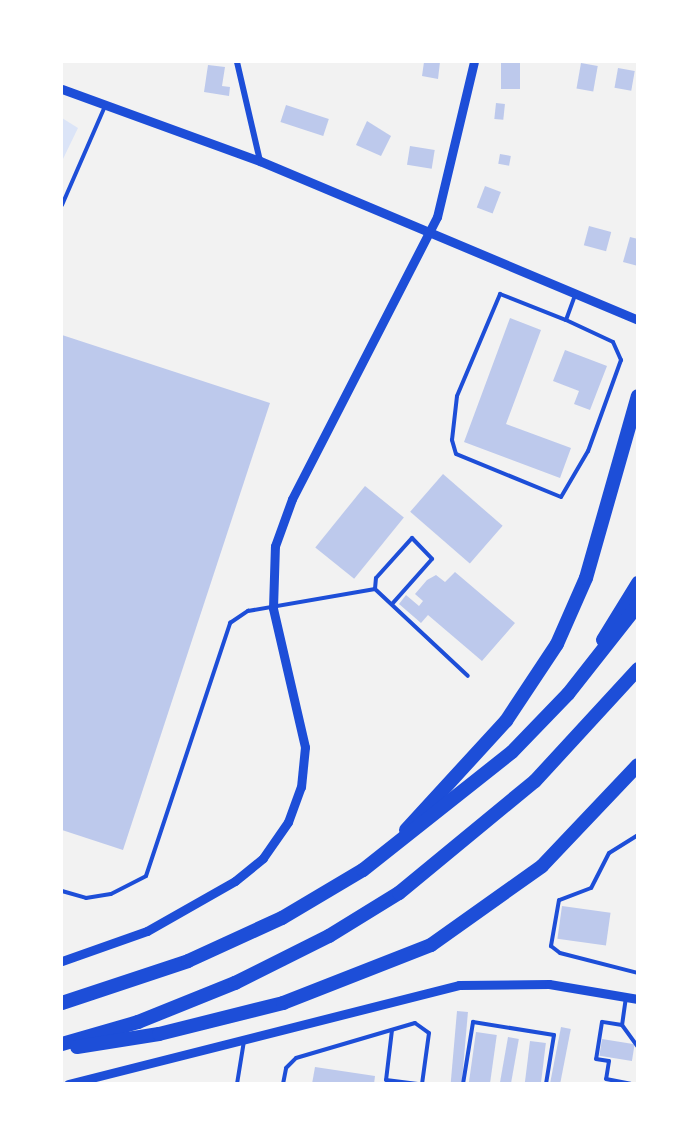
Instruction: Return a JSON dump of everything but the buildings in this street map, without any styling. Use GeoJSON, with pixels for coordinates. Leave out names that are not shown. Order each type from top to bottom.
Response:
{"type":"FeatureCollection","features":[{"type":"Feature","properties":{"kind":"highway"},"geometry":{"type":"LineString","coordinates":[[363,870],[477,755],[541,672],[586,579],[638,396]]}},
{"type":"Feature","properties":{"kind":"highway"},"geometry":{"type":"LineString","coordinates":[[568,694],[638,583]]}},
{"type":"Feature","properties":{"kind":"highway"},"geometry":{"type":"LineString","coordinates":[[62,1003],[234,941],[363,870],[465,794],[568,694],[638,606]]}},
{"type":"Feature","properties":{"kind":"highway"},"geometry":{"type":"LineString","coordinates":[[62,1044],[148,1018],[235,983],[390,898],[459,848],[535,781],[638,669]]}},
{"type":"Feature","properties":{"kind":"highway"},"geometry":{"type":"LineString","coordinates":[[62,1049],[159,1034],[283,1003],[431,945],[542,866],[637,765]]}},
{"type":"Feature","properties":{"kind":"street"},"geometry":{"type":"LineString","coordinates":[[237,62],[260,161]]}},
{"type":"Feature","properties":{"kind":"street"},"geometry":{"type":"LineString","coordinates":[[62,961],[147,931],[227,886],[263,858],[288,822],[302,787],[305,747],[272,604],[271,562],[288,508],[430,234],[474,62]]}},
{"type":"Feature","properties":{"kind":"street"},"geometry":{"type":"LineString","coordinates":[[62,89],[260,161],[638,320]]}},
{"type":"Feature","properties":{"kind":"street"},"geometry":{"type":"LineString","coordinates":[[68,1083],[459,985],[549,984],[638,999]]}},
{"type":"Feature","properties":{"kind":"lane"},"geometry":{"type":"LineString","coordinates":[[62,205],[105,105]]}},
{"type":"Feature","properties":{"kind":"lane"},"geometry":{"type":"LineString","coordinates":[[500,294],[566,320],[614,342],[621,360],[588,451],[561,497],[456,454],[452,440],[457,396],[500,294]]}},
{"type":"Feature","properties":{"kind":"lane"},"geometry":{"type":"LineString","coordinates":[[566,320],[575,294]]}},
{"type":"Feature","properties":{"kind":"lane"},"geometry":{"type":"LineString","coordinates":[[375,589],[376,578],[412,538],[432,559],[392,604]]}},
{"type":"Feature","properties":{"kind":"lane"},"geometry":{"type":"LineString","coordinates":[[62,891],[86,898],[111,894],[146,876],[230,623],[272,604],[375,589],[468,676]]}},
{"type":"Feature","properties":{"kind":"lane"},"geometry":{"type":"LineString","coordinates":[[638,835],[609,853],[591,888],[559,900],[551,946],[560,953],[638,973]]}},
{"type":"Feature","properties":{"kind":"lane"},"geometry":{"type":"LineString","coordinates":[[626,997],[622,1025],[638,1047]]}},
{"type":"Feature","properties":{"kind":"lane"},"geometry":{"type":"LineString","coordinates":[[463,1083],[473,1022],[554,1035],[546,1083]]}},
{"type":"Feature","properties":{"kind":"lane"},"geometry":{"type":"LineString","coordinates":[[622,1025],[602,1022],[596,1059],[609,1061],[606,1081],[631,1083]]}},
{"type":"Feature","properties":{"kind":"lane"},"geometry":{"type":"LineString","coordinates":[[283,1083],[296,1058],[415,1023],[429,1033],[420,1083],[386,1080],[392,1030]]}},
{"type":"Feature","properties":{"kind":"lane"},"geometry":{"type":"LineString","coordinates":[[237,1083],[244,1040]]}},
{"type":"Feature","properties":{"kind":"lane"},"geometry":{"type":"LineString","coordinates":[[192,1083],[201,1083]]}},
{"type":"Feature","properties":{"kind":"shaded area"},"geometry":{"type":"Polygon","coordinates":[[[62,118],[78,128],[62,161],[62,118]]]}}]}
